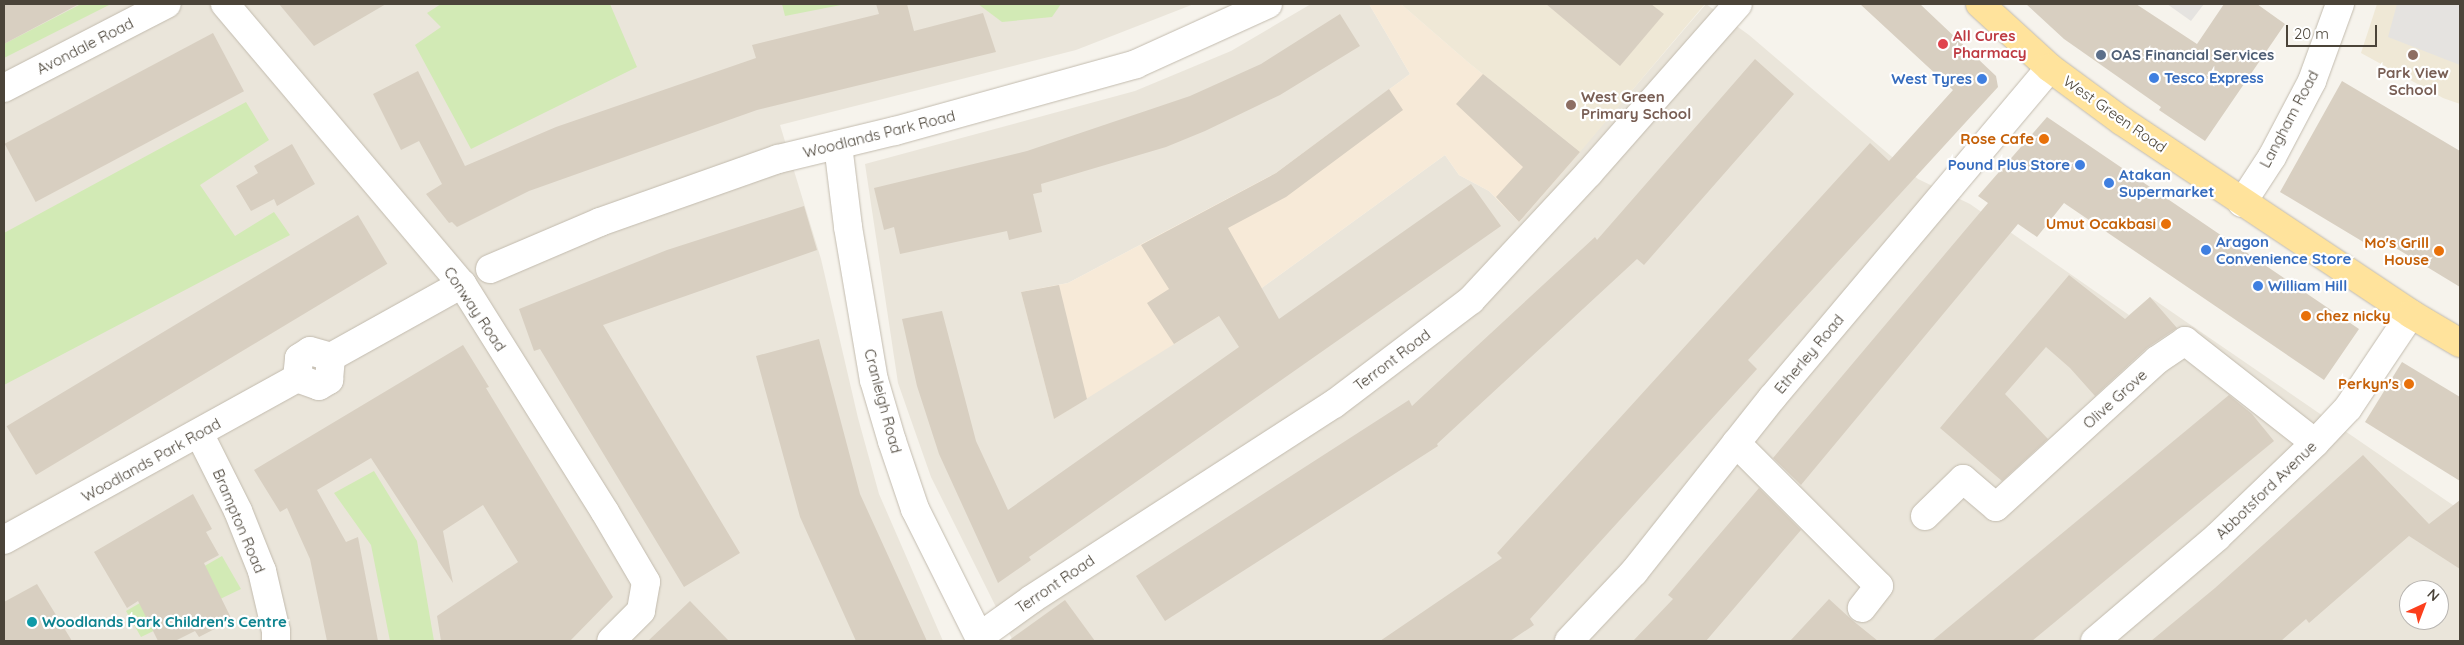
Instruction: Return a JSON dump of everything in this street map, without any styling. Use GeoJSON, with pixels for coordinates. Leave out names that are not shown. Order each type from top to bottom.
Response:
{"type":"FeatureCollection","features":[{"type":"Feature","properties":{"kind":"main road","name":"West Green Road"},"geometry":{"type":"LineString","coordinates":[[1980,4],[2050,68],[2122,121],[2242,203],[2411,314],[2460,343]]}},
{"type":"Feature","properties":{"kind":"street","name":"Avondale Road"},"geometry":{"type":"LineString","coordinates":[[4,88],[167,4]]}},
{"type":"Feature","properties":{"kind":"street","name":"Conway Road"},"geometry":{"type":"LineString","coordinates":[[225,4],[462,284],[646,582],[641,611],[611,641]]}},
{"type":"Feature","properties":{"kind":"street","name":"Terront Road"},"geometry":{"type":"LineString","coordinates":[[980,639],[1049,588],[1334,404],[1471,300],[1589,174],[1738,4]]}},
{"type":"Feature","properties":{"kind":"street","name":"Langham Road"},"geometry":{"type":"LineString","coordinates":[[2242,203],[2272,157],[2312,81],[2340,4]]}},
{"type":"Feature","properties":{"kind":"street","name":"Woodlands Park Road"},"geometry":{"type":"LineString","coordinates":[[490,270],[600,222],[778,159],[895,131],[1136,64],[1264,5]]}},
{"type":"Feature","properties":{"kind":"street","name":"Etherley Road"},"geometry":{"type":"LineString","coordinates":[[1569,641],[1634,572],[1736,443],[2050,68]]}},
{"type":"Feature","properties":{"kind":"street","name":"Cranleigh Road"},"geometry":{"type":"LineString","coordinates":[[838,145],[848,227],[872,370],[892,441],[915,509],[980,639]]}},
{"type":"Feature","properties":{"kind":"street","name":"Woodlands Park Road"},"geometry":{"type":"LineString","coordinates":[[4,540],[297,378],[319,386],[329,380],[331,357],[462,284]]}},
{"type":"Feature","properties":{"kind":"street","name":"Abbotsford Avenue"},"geometry":{"type":"LineString","coordinates":[[2095,641],[2217,537],[2315,444],[2348,408],[2411,314]]}},
{"type":"Feature","properties":{"kind":"street","name":"Olive Grove"},"geometry":{"type":"LineString","coordinates":[[1925,516],[1963,479],[1996,508],[2158,360],[2185,340],[2315,444]]}},
{"type":"Feature","properties":{"kind":"street","name":"Brampton Road"},"geometry":{"type":"LineString","coordinates":[[199,433],[238,511],[262,571],[276,631],[276,641]]}},
{"type":"Feature","properties":{"kind":"street"},"geometry":{"type":"LineString","coordinates":[[1736,443],[1880,586],[1862,608]]}},
{"type":"Feature","properties":{"kind":"shaded area"},"geometry":{"type":"Polygon","coordinates":[[[4,4],[1194,4],[1076,50],[780,125],[821,259],[858,418],[879,494],[943,641],[4,641],[4,4]]]}},
{"type":"Feature","properties":{"kind":"shaded area"},"geometry":{"type":"Polygon","coordinates":[[[1311,4],[1369,4],[1410,74],[1276,173],[1068,283],[1021,292],[1248,298],[1445,155],[1459,175],[1489,191],[1519,222],[1706,4],[1749,35],[1918,179],[1970,204],[2129,315],[2150,297],[2460,510],[2460,641],[1013,641],[931,477],[898,383],[865,164],[1135,91],[1231,51],[1311,4]]]}},
{"type":"Feature","properties":{"kind":"shaded area"},"geometry":{"type":"Polygon","coordinates":[[[1369,4],[1401,4],[1469,63],[1580,152],[1519,222],[1489,191],[1459,175],[1445,155],[1248,298],[1054,419],[1021,292],[1068,283],[1276,173],[1410,74],[1369,4]]]}},
{"type":"Feature","properties":{"kind":"shaded area","name":"West Green Primary School"},"geometry":{"type":"Polygon","coordinates":[[[1401,4],[1705,4],[1580,152],[1469,63],[1401,4]]]}},
{"type":"Feature","properties":{"kind":"shaded area"},"geometry":{"type":"Polygon","coordinates":[[[2167,4],[2204,4],[2191,21],[2167,4]]]}},
{"type":"Feature","properties":{"kind":"shaded area","name":"Park View School"},"geometry":{"type":"Polygon","coordinates":[[[2377,4],[2460,4],[2460,104],[2443,98],[2361,53],[2377,4]]]}},
{"type":"Feature","properties":{"kind":"shaded area"},"geometry":{"type":"Polygon","coordinates":[[[2397,4],[2460,4],[2460,65],[2388,37],[2397,4]]]}},
{"type":"Feature","properties":{"kind":"green space"},"geometry":{"type":"Polygon","coordinates":[[[81,4],[111,4],[4,58],[4,44],[81,4]]]}},
{"type":"Feature","properties":{"kind":"green space"},"geometry":{"type":"Polygon","coordinates":[[[441,4],[610,4],[637,67],[471,149],[415,45],[441,27],[427,13],[441,4]]]}},
{"type":"Feature","properties":{"kind":"green space"},"geometry":{"type":"Polygon","coordinates":[[[782,4],[846,4],[785,16],[782,4]]]}},
{"type":"Feature","properties":{"kind":"green space"},"geometry":{"type":"Polygon","coordinates":[[[978,4],[1061,4],[1052,17],[1002,22],[978,4]]]}},
{"type":"Feature","properties":{"kind":"green space"},"geometry":{"type":"Polygon","coordinates":[[[246,102],[269,140],[200,185],[235,236],[274,212],[290,235],[4,385],[4,233],[246,102]]]}},
{"type":"Feature","properties":{"kind":"green space"},"geometry":{"type":"Polygon","coordinates":[[[374,471],[417,541],[434,641],[390,641],[371,545],[334,493],[374,471]]]}},
{"type":"Feature","properties":{"kind":"green space"},"geometry":{"type":"Polygon","coordinates":[[[222,556],[241,589],[141,637],[126,611],[222,556]]]}},
{"type":"Feature","properties":{"kind":"building"},"geometry":{"type":"Polygon","coordinates":[[[4,4],[79,4],[4,44],[4,4]]]}},
{"type":"Feature","properties":{"kind":"building"},"geometry":{"type":"Polygon","coordinates":[[[279,4],[386,4],[314,46],[279,4]]]}},
{"type":"Feature","properties":{"kind":"building"},"geometry":{"type":"Polygon","coordinates":[[[876,4],[907,4],[914,31],[983,13],[996,52],[757,110],[529,191],[457,227],[452,222],[449,223],[426,194],[442,184],[419,141],[401,150],[373,94],[418,71],[465,166],[556,127],[756,58],[752,45],[879,14],[876,4]]]}},
{"type":"Feature","properties":{"kind":"building"},"geometry":{"type":"Polygon","coordinates":[[[1546,4],[1651,4],[1664,14],[1620,66],[1546,4]]]}},
{"type":"Feature","properties":{"kind":"building"},"geometry":{"type":"Polygon","coordinates":[[[1860,4],[1920,4],[1996,76],[1998,87],[1748,360],[1757,369],[1530,619],[1534,625],[1510,641],[1380,641],[1502,558],[1497,553],[1870,143],[1889,161],[1953,90],[1860,4]]]}},
{"type":"Feature","properties":{"kind":"building"},"geometry":{"type":"Polygon","coordinates":[[[2026,4],[2136,4],[2197,44],[2224,4],[2257,4],[2285,24],[2205,141],[2159,110],[2161,107],[2064,39],[2026,4]]]}},
{"type":"Feature","properties":{"kind":"building"},"geometry":{"type":"Polygon","coordinates":[[[1340,14],[1360,46],[1280,95],[1205,131],[1166,147],[1041,184],[1042,192],[1033,194],[1042,232],[1009,240],[1007,231],[900,254],[894,227],[884,230],[874,188],[1027,151],[1190,96],[1261,64],[1340,14]]]}},
{"type":"Feature","properties":{"kind":"building"},"geometry":{"type":"Polygon","coordinates":[[[213,33],[244,91],[36,202],[5,144],[213,33]]]}},
{"type":"Feature","properties":{"kind":"building"},"geometry":{"type":"Polygon","coordinates":[[[1755,59],[1794,94],[1644,265],[1637,259],[1437,444],[1438,446],[1165,621],[1136,576],[1409,400],[1412,406],[1595,237],[1597,240],[1755,59]]]}},
{"type":"Feature","properties":{"kind":"building"},"geometry":{"type":"Polygon","coordinates":[[[1483,74],[1580,152],[1519,222],[1496,197],[1523,167],[1456,104],[1483,74]]]}},
{"type":"Feature","properties":{"kind":"building"},"geometry":{"type":"Polygon","coordinates":[[[2342,81],[2460,151],[2460,287],[2376,236],[2370,246],[2280,192],[2342,81]]]}},
{"type":"Feature","properties":{"kind":"building"},"geometry":{"type":"Polygon","coordinates":[[[1389,89],[1403,110],[1286,197],[1228,228],[1279,319],[1471,184],[1501,226],[1029,557],[1031,560],[998,583],[939,454],[917,386],[902,319],[942,311],[976,441],[1008,510],[1239,347],[1219,316],[1174,344],[1147,303],[1169,289],[1141,245],[1276,173],[1389,89]]]}},
{"type":"Feature","properties":{"kind":"building"},"geometry":{"type":"Polygon","coordinates":[[[2047,117],[2359,329],[2324,380],[2064,203],[2037,237],[2018,224],[1801,485],[1773,458],[1988,203],[1978,196],[2047,117]]]}},
{"type":"Feature","properties":{"kind":"building"},"geometry":{"type":"Polygon","coordinates":[[[292,144],[315,184],[277,206],[274,199],[251,211],[236,186],[258,173],[254,166],[292,144]]]}},
{"type":"Feature","properties":{"kind":"building"},"geometry":{"type":"Polygon","coordinates":[[[804,206],[817,250],[603,325],[740,553],[684,587],[540,349],[534,351],[519,309],[667,250],[804,206]]]}},
{"type":"Feature","properties":{"kind":"building"},"geometry":{"type":"Polygon","coordinates":[[[358,215],[387,264],[36,475],[7,426],[358,215]]]}},
{"type":"Feature","properties":{"kind":"building"},"geometry":{"type":"Polygon","coordinates":[[[2069,275],[2125,319],[2150,297],[2177,328],[2147,348],[2095,396],[2070,368],[2046,347],[2005,394],[2048,439],[2002,481],[1940,428],[2069,275]]]}},
{"type":"Feature","properties":{"kind":"building"},"geometry":{"type":"Polygon","coordinates":[[[1059,285],[1087,399],[1054,419],[1021,292],[1059,285]]]}},
{"type":"Feature","properties":{"kind":"building"},"geometry":{"type":"Polygon","coordinates":[[[819,339],[860,494],[927,641],[856,641],[800,517],[756,356],[819,339]]]}},
{"type":"Feature","properties":{"kind":"building"},"geometry":{"type":"Polygon","coordinates":[[[463,345],[489,387],[486,388],[613,597],[570,641],[441,641],[437,616],[518,562],[483,505],[443,531],[453,583],[371,458],[317,490],[346,542],[358,537],[378,641],[327,641],[310,559],[287,508],[280,512],[254,470],[463,345]]]}},
{"type":"Feature","properties":{"kind":"building"},"geometry":{"type":"Polygon","coordinates":[[[2402,362],[2460,397],[2460,481],[2365,422],[2402,362]]]}},
{"type":"Feature","properties":{"kind":"building"},"geometry":{"type":"Polygon","coordinates":[[[2229,395],[2252,414],[2274,441],[2032,641],[1932,641],[2229,395]]]}},
{"type":"Feature","properties":{"kind":"building"},"geometry":{"type":"Polygon","coordinates":[[[2363,455],[2429,524],[2460,500],[2460,569],[2409,536],[2309,623],[2306,619],[2281,641],[2151,641],[2215,588],[2363,455]]]}},
{"type":"Feature","properties":{"kind":"building"},"geometry":{"type":"Polygon","coordinates":[[[1759,488],[1801,530],[1706,641],[1633,641],[1673,599],[1668,595],[1759,488]]]}},
{"type":"Feature","properties":{"kind":"building"},"geometry":{"type":"Polygon","coordinates":[[[193,494],[212,529],[206,532],[219,555],[204,563],[232,620],[199,637],[195,631],[175,641],[158,641],[138,601],[127,608],[94,552],[193,494]]]}},
{"type":"Feature","properties":{"kind":"building","name":"Woodlands Park Children's Centre"},"geometry":{"type":"Polygon","coordinates":[[[37,584],[72,641],[4,641],[4,602],[37,584]]]}},
{"type":"Feature","properties":{"kind":"building"},"geometry":{"type":"Polygon","coordinates":[[[1829,599],[1852,620],[1878,641],[1790,641],[1829,599]]]}},
{"type":"Feature","properties":{"kind":"building"},"geometry":{"type":"Polygon","coordinates":[[[1065,600],[1095,641],[1008,641],[1065,600]]]}},
{"type":"Feature","properties":{"kind":"building"},"geometry":{"type":"Polygon","coordinates":[[[690,601],[729,641],[648,641],[690,601]]]}},
{"type":"Feature","properties":{"kind":"place","name":"All Cures Pharmacy"},"geometry":{"type":"Point","coordinates":[1943,44]}},
{"type":"Feature","properties":{"kind":"place","name":"OAS Financial Services"},"geometry":{"type":"Point","coordinates":[2101,55]}},
{"type":"Feature","properties":{"kind":"place","name":"Park View School"},"geometry":{"type":"Point","coordinates":[2413,55]}},
{"type":"Feature","properties":{"kind":"place","name":"Tesco Express"},"geometry":{"type":"Point","coordinates":[2154,78]}},
{"type":"Feature","properties":{"kind":"place","name":"West Tyres"},"geometry":{"type":"Point","coordinates":[1982,79]}},
{"type":"Feature","properties":{"kind":"place","name":"West Green Primary School"},"geometry":{"type":"Point","coordinates":[1571,105]}},
{"type":"Feature","properties":{"kind":"place","name":"Rose Cafe"},"geometry":{"type":"Point","coordinates":[2044,139]}},
{"type":"Feature","properties":{"kind":"place","name":"Pound Plus Store"},"geometry":{"type":"Point","coordinates":[2080,165]}},
{"type":"Feature","properties":{"kind":"place","name":"Atakan Supermarket"},"geometry":{"type":"Point","coordinates":[2109,183]}},
{"type":"Feature","properties":{"kind":"place","name":"Umut Ocakbasi"},"geometry":{"type":"Point","coordinates":[2166,224]}},
{"type":"Feature","properties":{"kind":"place","name":"Aragon Convenience Store"},"geometry":{"type":"Point","coordinates":[2206,250]}},
{"type":"Feature","properties":{"kind":"place","name":"Mo's Grill House"},"geometry":{"type":"Point","coordinates":[2439,251]}},
{"type":"Feature","properties":{"kind":"place","name":"William Hill"},"geometry":{"type":"Point","coordinates":[2258,286]}},
{"type":"Feature","properties":{"kind":"place","name":"chez nicky"},"geometry":{"type":"Point","coordinates":[2306,316]}},
{"type":"Feature","properties":{"kind":"place","name":"Perkyn's"},"geometry":{"type":"Point","coordinates":[2409,384]}},
{"type":"Feature","properties":{"kind":"place","name":"Woodlands Park Children's Centre"},"geometry":{"type":"Point","coordinates":[32,622]}}]}
